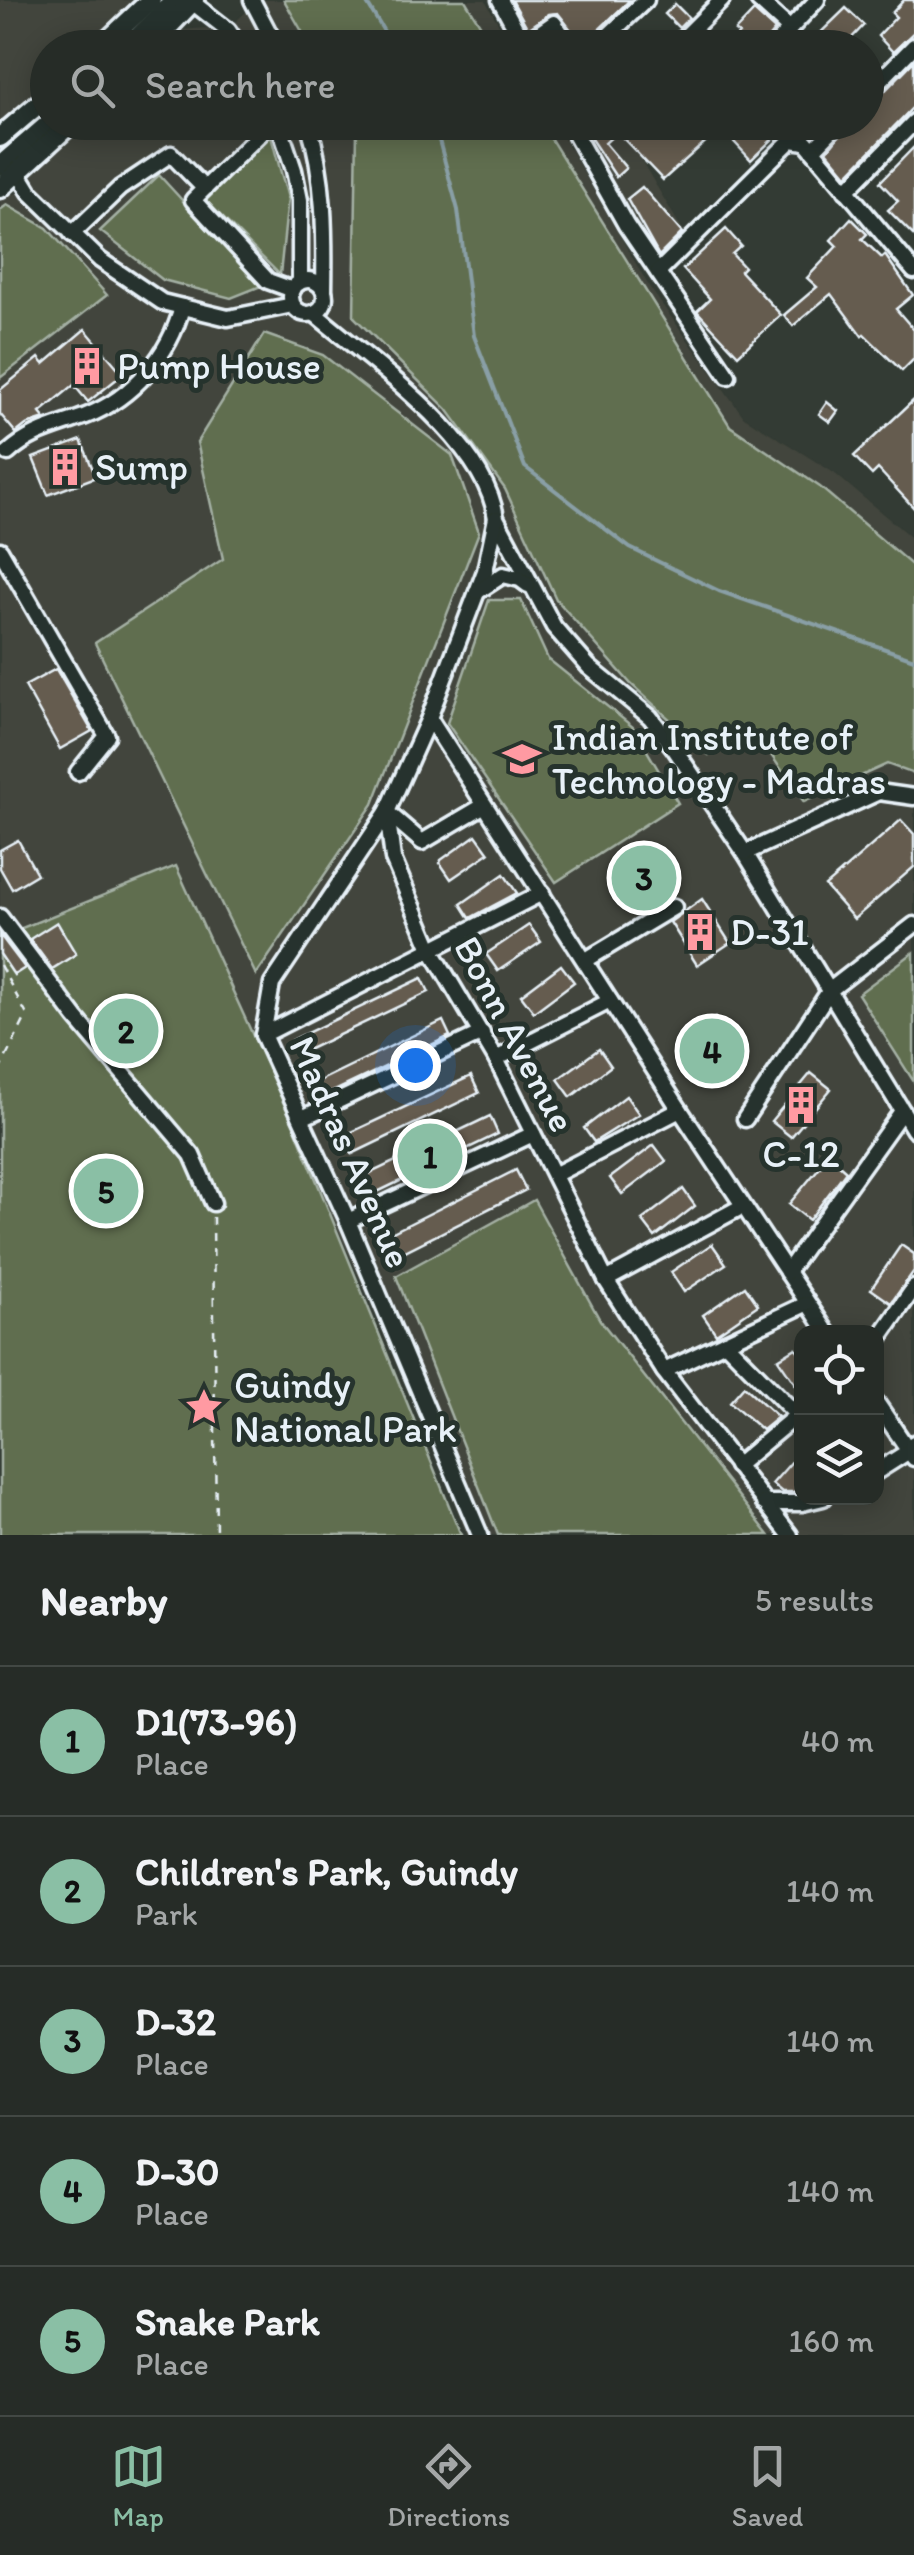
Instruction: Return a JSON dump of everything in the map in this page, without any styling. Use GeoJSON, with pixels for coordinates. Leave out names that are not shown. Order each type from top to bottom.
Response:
{"type":"FeatureCollection","features":[{"type":"Feature","properties":{"kind":"main road"},"geometry":{"type":"LineString","coordinates":[[119,30],[151,0]]}},
{"type":"Feature","properties":{"kind":"main road"},"geometry":{"type":"LineString","coordinates":[[150,30],[187,1]]}},
{"type":"Feature","properties":{"kind":"main road"},"geometry":{"type":"LineString","coordinates":[[163,30],[187,1]]}},
{"type":"Feature","properties":{"kind":"main road"},"geometry":{"type":"LineString","coordinates":[[0,137],[30,111]]}},
{"type":"Feature","properties":{"kind":"main road"},"geometry":{"type":"LineString","coordinates":[[0,166],[30,140]]}},
{"type":"Feature","properties":{"kind":"main road"},"geometry":{"type":"LineString","coordinates":[[0,188],[54,140]]}},
{"type":"Feature","properties":{"kind":"street"},"geometry":{"type":"LineString","coordinates":[[252,0],[268,30]]}},
{"type":"Feature","properties":{"kind":"street"},"geometry":{"type":"LineString","coordinates":[[500,0],[517,30]]}},
{"type":"Feature","properties":{"kind":"street"},"geometry":{"type":"LineString","coordinates":[[615,30],[646,0]]}},
{"type":"Feature","properties":{"kind":"street"},"geometry":{"type":"LineString","coordinates":[[692,30],[722,0]]}},
{"type":"Feature","properties":{"kind":"street"},"geometry":{"type":"LineString","coordinates":[[758,0],[790,29],[817,0]]}},
{"type":"Feature","properties":{"kind":"street"},"geometry":{"type":"LineString","coordinates":[[187,1],[228,30]]}},
{"type":"Feature","properties":{"kind":"street"},"geometry":{"type":"LineString","coordinates":[[884,77],[914,46]]}},
{"type":"Feature","properties":{"kind":"street"},"geometry":{"type":"LineString","coordinates":[[846,191],[914,122]]}},
{"type":"Feature","properties":{"kind":"street"},"geometry":{"type":"LineString","coordinates":[[256,140],[193,200],[268,281],[295,292]]}},
{"type":"Feature","properties":{"kind":"street"},"geometry":{"type":"LineString","coordinates":[[281,140],[300,200],[295,292],[300,312],[314,313],[435,418],[468,454],[494,502],[496,518],[554,627],[588,667],[650,717],[745,852],[914,1130]]}},
{"type":"Feature","properties":{"kind":"street"},"geometry":{"type":"LineString","coordinates":[[314,140],[324,215],[324,291],[322,306],[314,313]]}},
{"type":"Feature","properties":{"kind":"street"},"geometry":{"type":"LineString","coordinates":[[581,140],[626,225],[728,376]]}},
{"type":"Feature","properties":{"kind":"street"},"geometry":{"type":"LineString","coordinates":[[658,272],[795,140],[813,150],[914,271]]}},
{"type":"Feature","properties":{"kind":"street"},"geometry":{"type":"LineString","coordinates":[[813,150],[823,140]]}},
{"type":"Feature","properties":{"kind":"street"},"geometry":{"type":"LineString","coordinates":[[72,234],[120,188],[171,154],[204,188]]}},
{"type":"Feature","properties":{"kind":"street"},"geometry":{"type":"LineString","coordinates":[[19,174],[30,192],[100,260],[162,302],[228,318],[295,292],[311,280],[324,291]]}},
{"type":"Feature","properties":{"kind":"street"},"geometry":{"type":"LineString","coordinates":[[8,453],[40,430],[103,409],[131,387],[162,356],[176,332],[182,307]]}},
{"type":"Feature","properties":{"kind":"street"},"geometry":{"type":"LineString","coordinates":[[484,806],[422,842],[388,812],[477,592],[496,518]]}},
{"type":"Feature","properties":{"kind":"street"},"geometry":{"type":"LineString","coordinates":[[0,550],[107,736],[78,772]]}},
{"type":"Feature","properties":{"kind":"street"},"geometry":{"type":"LineString","coordinates":[[477,592],[508,575],[520,578],[534,590]]}},
{"type":"Feature","properties":{"kind":"street"},"geometry":{"type":"LineString","coordinates":[[429,718],[822,1325]]}},
{"type":"Feature","properties":{"kind":"street"},"geometry":{"type":"LineString","coordinates":[[745,852],[878,792],[914,797]]}},
{"type":"Feature","properties":{"kind":"street","name":"Bonn Avenue"},"geometry":{"type":"LineString","coordinates":[[388,812],[393,859],[432,950],[482,1032],[606,1280],[664,1371],[790,1535]]}},
{"type":"Feature","properties":{"kind":"street","name":"Madras Avenue"},"geometry":{"type":"LineString","coordinates":[[388,812],[272,984],[263,1034],[348,1221],[480,1535]]}},
{"type":"Feature","properties":{"kind":"street"},"geometry":{"type":"LineString","coordinates":[[263,1034],[542,893]]}},
{"type":"Feature","properties":{"kind":"street"},"geometry":{"type":"LineString","coordinates":[[586,960],[674,907]]}},
{"type":"Feature","properties":{"kind":"street"},"geometry":{"type":"LineString","coordinates":[[0,918],[76,1018],[192,1154],[213,1203]]}},
{"type":"Feature","properties":{"kind":"street"},"geometry":{"type":"LineString","coordinates":[[745,1119],[830,990],[914,925]]}},
{"type":"Feature","properties":{"kind":"street"},"geometry":{"type":"LineString","coordinates":[[496,1059],[610,1001]]}},
{"type":"Feature","properties":{"kind":"street"},"geometry":{"type":"LineString","coordinates":[[302,1118],[482,1032]]}},
{"type":"Feature","properties":{"kind":"street"},"geometry":{"type":"LineString","coordinates":[[554,1175],[680,1110]]}},
{"type":"Feature","properties":{"kind":"street"},"geometry":{"type":"LineString","coordinates":[[786,1272],[902,1111]]}},
{"type":"Feature","properties":{"kind":"street"},"geometry":{"type":"LineString","coordinates":[[348,1221],[533,1134]]}},
{"type":"Feature","properties":{"kind":"street"},"geometry":{"type":"LineString","coordinates":[[606,1280],[744,1206]]}},
{"type":"Feature","properties":{"kind":"street"},"geometry":{"type":"LineString","coordinates":[[884,1331],[914,1288]]}},
{"type":"Feature","properties":{"kind":"street"},"geometry":{"type":"LineString","coordinates":[[664,1371],[806,1304]]}},
{"type":"Feature","properties":{"kind":"street"},"geometry":{"type":"LineString","coordinates":[[725,1342],[797,1415],[736,1466]]}},
{"type":"Feature","properties":{"kind":"street"},"geometry":{"type":"LineString","coordinates":[[884,1413],[912,1450],[884,1467]]}},
{"type":"Feature","properties":{"kind":"street"},"geometry":{"type":"LineString","coordinates":[[764,1503],[794,1503]]}},
{"type":"Feature","properties":{"kind":"path"},"geometry":{"type":"LineString","coordinates":[[0,965],[27,1016],[0,1069]]}},
{"type":"Feature","properties":{"kind":"path"},"geometry":{"type":"LineString","coordinates":[[213,1203],[216,1535]]}},
{"type":"Feature","properties":{"kind":"shaded area"},"geometry":{"type":"Polygon","coordinates":[[[0,0],[139,0],[108,30],[30,30],[30,97],[0,123],[0,0]]]}},
{"type":"Feature","properties":{"kind":"shaded area"},"geometry":{"type":"Polygon","coordinates":[[[259,0],[485,0],[502,30],[226,30],[259,0]]]}},
{"type":"Feature","properties":{"kind":"shaded area"},"geometry":{"type":"Polygon","coordinates":[[[509,0],[546,0],[564,30],[526,30],[509,0]]]}},
{"type":"Feature","properties":{"kind":"shaded area","name":"Indian Institute of Technology - Madras"},"geometry":{"type":"Polygon","coordinates":[[[65,140],[565,140],[650,288],[744,417],[834,473],[914,540],[914,1535],[467,1535],[417,1407],[177,867],[6,934],[0,924],[0,196],[18,193],[25,197],[34,189],[29,173],[65,140]]]}},
{"type":"Feature","properties":{"kind":"shaded area"},"geometry":{"type":"Polygon","coordinates":[[[585,140],[629,140],[689,241],[658,272],[585,140]]]}},
{"type":"Feature","properties":{"kind":"green space"},"geometry":{"type":"Polygon","coordinates":[[[284,0],[465,0],[484,30],[301,30],[284,0]]]}},
{"type":"Feature","properties":{"kind":"green space"},"geometry":{"type":"Polygon","coordinates":[[[263,140],[272,140],[288,198],[280,275],[204,199],[263,140]]]}},
{"type":"Feature","properties":{"kind":"green space"},"geometry":{"type":"Polygon","coordinates":[[[357,140],[552,140],[730,426],[820,487],[914,567],[914,774],[887,764],[804,802],[757,735],[709,755],[631,684],[556,599],[505,489],[447,409],[354,317],[357,140]]]}},
{"type":"Feature","properties":{"kind":"green space"},"geometry":{"type":"Polygon","coordinates":[[[159,175],[261,286],[231,298],[163,280],[100,231],[159,175]]]}},
{"type":"Feature","properties":{"kind":"green space"},"geometry":{"type":"Polygon","coordinates":[[[7,205],[47,228],[107,295],[0,378],[0,210],[7,205]]]}},
{"type":"Feature","properties":{"kind":"green space"},"geometry":{"type":"Polygon","coordinates":[[[264,334],[323,355],[452,455],[479,532],[373,804],[256,975],[95,643],[223,559],[197,442],[264,334]]]}},
{"type":"Feature","properties":{"kind":"green space"},"geometry":{"type":"Polygon","coordinates":[[[489,600],[521,600],[548,659],[633,727],[678,803],[556,882],[447,723],[489,600]]]}},
{"type":"Feature","properties":{"kind":"green space"},"geometry":{"type":"Polygon","coordinates":[[[176,866],[295,1128],[461,1535],[0,1535],[0,924],[7,934],[176,866]]]}},
{"type":"Feature","properties":{"kind":"green space"},"geometry":{"type":"Polygon","coordinates":[[[914,952],[914,1082],[858,994],[914,952]]]}},
{"type":"Feature","properties":{"kind":"green space"},"geometry":{"type":"Polygon","coordinates":[[[534,1200],[600,1320],[769,1535],[498,1535],[396,1276],[534,1200]]]}},
{"type":"Feature","properties":{"kind":"building"},"geometry":{"type":"Polygon","coordinates":[[[512,0],[630,0],[598,30],[571,30],[558,13],[549,14],[528,29],[512,0]]]}},
{"type":"Feature","properties":{"kind":"building"},"geometry":{"type":"Polygon","coordinates":[[[904,0],[914,0],[914,32],[893,52],[884,42],[884,30],[896,17],[892,13],[904,0]]]}},
{"type":"Feature","properties":{"kind":"building"},"geometry":{"type":"Polygon","coordinates":[[[675,4],[689,18],[679,28],[665,14],[675,4]]]}},
{"type":"Feature","properties":{"kind":"building"},"geometry":{"type":"Polygon","coordinates":[[[846,8],[864,25],[859,30],[823,30],[846,8]]]}},
{"type":"Feature","properties":{"kind":"building"},"geometry":{"type":"Polygon","coordinates":[[[754,11],[775,30],[736,30],[754,11]]]}},
{"type":"Feature","properties":{"kind":"building"},"geometry":{"type":"Polygon","coordinates":[[[914,61],[914,106],[884,137],[884,92],[914,61]]]}},
{"type":"Feature","properties":{"kind":"building"},"geometry":{"type":"Polygon","coordinates":[[[592,140],[608,140],[605,143],[626,168],[616,177],[592,140]]]}},
{"type":"Feature","properties":{"kind":"building"},"geometry":{"type":"Polygon","coordinates":[[[625,140],[708,140],[663,180],[625,140]]]}},
{"type":"Feature","properties":{"kind":"building"},"geometry":{"type":"Polygon","coordinates":[[[732,140],[772,140],[751,160],[732,140]]]}},
{"type":"Feature","properties":{"kind":"building"},"geometry":{"type":"Polygon","coordinates":[[[836,140],[881,140],[847,175],[827,151],[836,140]]]}},
{"type":"Feature","properties":{"kind":"building"},"geometry":{"type":"Polygon","coordinates":[[[914,147],[914,236],[888,210],[898,201],[880,182],[914,147]]]}},
{"type":"Feature","properties":{"kind":"building"},"geometry":{"type":"Polygon","coordinates":[[[642,187],[682,233],[659,256],[627,199],[642,187]]]}},
{"type":"Feature","properties":{"kind":"building"},"geometry":{"type":"Polygon","coordinates":[[[851,218],[867,234],[862,239],[882,258],[885,255],[913,295],[896,309],[914,330],[914,359],[902,371],[862,336],[831,294],[793,326],[784,315],[817,287],[807,278],[837,246],[831,240],[851,218]]]}},
{"type":"Feature","properties":{"kind":"building"},"geometry":{"type":"Polygon","coordinates":[[[726,229],[741,246],[732,254],[744,267],[740,271],[781,315],[738,355],[697,311],[710,299],[683,269],[726,229]]]}},
{"type":"Feature","properties":{"kind":"building"},"geometry":{"type":"Polygon","coordinates":[[[85,329],[123,374],[88,402],[74,385],[40,413],[45,419],[16,433],[0,414],[0,390],[39,358],[44,364],[85,329]]]}},
{"type":"Feature","properties":{"kind":"building"},"geometry":{"type":"Polygon","coordinates":[[[914,400],[914,508],[878,469],[872,475],[854,456],[914,400]]]}},
{"type":"Feature","properties":{"kind":"building"},"geometry":{"type":"Polygon","coordinates":[[[827,402],[838,411],[830,422],[819,414],[827,402]]]}},
{"type":"Feature","properties":{"kind":"building","name":"Sump"},"geometry":{"type":"Polygon","coordinates":[[[81,440],[96,477],[48,495],[33,458],[81,440]]]}},
{"type":"Feature","properties":{"kind":"building"},"geometry":{"type":"Polygon","coordinates":[[[56,669],[92,731],[60,749],[25,686],[56,669]]]}},
{"type":"Feature","properties":{"kind":"building"},"geometry":{"type":"Polygon","coordinates":[[[901,820],[914,834],[914,867],[854,919],[825,886],[901,820]]]}},
{"type":"Feature","properties":{"kind":"building"},"geometry":{"type":"Polygon","coordinates":[[[476,835],[489,853],[451,879],[441,860],[476,835]]]}},
{"type":"Feature","properties":{"kind":"building"},"geometry":{"type":"Polygon","coordinates":[[[18,840],[37,874],[12,889],[0,868],[0,850],[18,840]]]}},
{"type":"Feature","properties":{"kind":"building"},"geometry":{"type":"Polygon","coordinates":[[[646,845],[675,890],[641,911],[613,867],[646,845]]]}},
{"type":"Feature","properties":{"kind":"building"},"geometry":{"type":"Polygon","coordinates":[[[504,874],[517,893],[470,918],[461,904],[504,874]]]}},
{"type":"Feature","properties":{"kind":"building","name":"D-31"},"geometry":{"type":"Polygon","coordinates":[[[702,899],[730,943],[697,965],[670,922],[702,899]]]}},
{"type":"Feature","properties":{"kind":"building"},"geometry":{"type":"Polygon","coordinates":[[[57,922],[76,954],[52,969],[30,939],[57,922]]]}},
{"type":"Feature","properties":{"kind":"building"},"geometry":{"type":"Polygon","coordinates":[[[529,925],[541,942],[498,971],[486,954],[529,925]]]}},
{"type":"Feature","properties":{"kind":"building"},"geometry":{"type":"Polygon","coordinates":[[[0,935],[25,968],[14,975],[0,954],[0,935]]]}},
{"type":"Feature","properties":{"kind":"building"},"geometry":{"type":"Polygon","coordinates":[[[561,965],[574,982],[534,1012],[521,995],[561,965]]]}},
{"type":"Feature","properties":{"kind":"building"},"geometry":{"type":"Polygon","coordinates":[[[422,978],[429,992],[299,1054],[292,1040],[422,978]]]}},
{"type":"Feature","properties":{"kind":"building"},"geometry":{"type":"Polygon","coordinates":[[[715,1018],[743,1063],[710,1084],[681,1039],[715,1018]]]}},
{"type":"Feature","properties":{"kind":"building"},"geometry":{"type":"Polygon","coordinates":[[[443,1021],[450,1036],[320,1098],[313,1084],[443,1021]]]}},
{"type":"Feature","properties":{"kind":"building"},"geometry":{"type":"Polygon","coordinates":[[[599,1049],[611,1066],[571,1097],[558,1079],[599,1049]]]}},
{"type":"Feature","properties":{"kind":"building","name":"C-12"},"geometry":{"type":"Polygon","coordinates":[[[811,1073],[831,1089],[791,1137],[771,1121],[811,1073]]]}},
{"type":"Feature","properties":{"kind":"building"},"geometry":{"type":"Polygon","coordinates":[[[471,1076],[479,1093],[352,1154],[343,1136],[471,1076]]]}},
{"type":"Feature","properties":{"kind":"building"},"geometry":{"type":"Polygon","coordinates":[[[626,1096],[639,1114],[594,1142],[584,1128],[626,1096]]]}},
{"type":"Feature","properties":{"kind":"building"},"geometry":{"type":"Polygon","coordinates":[[[490,1116],[498,1134],[369,1196],[360,1178],[490,1116]]]}},
{"type":"Feature","properties":{"kind":"building"},"geometry":{"type":"Polygon","coordinates":[[[654,1145],[666,1161],[622,1194],[610,1178],[654,1145]]]}},
{"type":"Feature","properties":{"kind":"building"},"geometry":{"type":"Polygon","coordinates":[[[829,1156],[846,1171],[809,1220],[789,1204],[829,1156]]]}},
{"type":"Feature","properties":{"kind":"building"},"geometry":{"type":"Polygon","coordinates":[[[516,1170],[526,1190],[397,1255],[387,1235],[516,1170]]]}},
{"type":"Feature","properties":{"kind":"building"},"geometry":{"type":"Polygon","coordinates":[[[683,1189],[695,1206],[655,1237],[642,1220],[683,1189]]]}},
{"type":"Feature","properties":{"kind":"building"},"geometry":{"type":"Polygon","coordinates":[[[712,1244],[726,1264],[684,1292],[671,1272],[712,1244]]]}},
{"type":"Feature","properties":{"kind":"building"},"geometry":{"type":"Polygon","coordinates":[[[901,1245],[914,1254],[914,1271],[891,1303],[871,1289],[901,1245]]]}},
{"type":"Feature","properties":{"kind":"building"},"geometry":{"type":"Polygon","coordinates":[[[745,1286],[758,1305],[716,1334],[703,1315],[745,1286]]]}},
{"type":"Feature","properties":{"kind":"building"},"geometry":{"type":"Polygon","coordinates":[[[794,1349],[794,1382],[778,1359],[794,1349]]]}},
{"type":"Feature","properties":{"kind":"building"},"geometry":{"type":"Polygon","coordinates":[[[744,1386],[778,1417],[762,1430],[730,1402],[744,1386]]]}},
{"type":"Feature","properties":{"kind":"building"},"geometry":{"type":"Polygon","coordinates":[[[794,1459],[794,1492],[782,1492],[772,1484],[794,1459]]]}},
{"type":"Feature","properties":{"kind":"waterway"},"geometry":{"type":"LineString","coordinates":[[365,0],[383,30]]}},
{"type":"Feature","properties":{"kind":"waterway"},"geometry":{"type":"LineString","coordinates":[[439,140],[458,210],[474,336],[525,467],[630,548],[719,591],[914,659]]}},
{"type":"Feature","properties":{"kind":"place","name":"Pump House"},"geometry":{"type":"Point","coordinates":[87,366]}},
{"type":"Feature","properties":{"kind":"place","name":"Sump"},"geometry":{"type":"Point","coordinates":[65,467]}},
{"type":"Feature","properties":{"kind":"place","name":"Indian Institute of Technology - Madras"},"geometry":{"type":"Point","coordinates":[522,759]}},
{"type":"Feature","properties":{"kind":"place","name":"D-32"},"geometry":{"type":"Point","coordinates":[644,878]}},
{"type":"Feature","properties":{"kind":"place","name":"D-31"},"geometry":{"type":"Point","coordinates":[700,932]}},
{"type":"Feature","properties":{"kind":"place","name":"Children's Park, Guindy"},"geometry":{"type":"Point","coordinates":[126,1031]}},
{"type":"Feature","properties":{"kind":"place","name":"D-30"},"geometry":{"type":"Point","coordinates":[712,1051]}},
{"type":"Feature","properties":{"kind":"place","name":"C-12"},"geometry":{"type":"Point","coordinates":[801,1105]}},
{"type":"Feature","properties":{"kind":"place","name":"D1(73-96)"},"geometry":{"type":"Point","coordinates":[430,1156]}},
{"type":"Feature","properties":{"kind":"place","name":"Snake Park"},"geometry":{"type":"Point","coordinates":[106,1191]}},
{"type":"Feature","properties":{"kind":"place","name":"Guindy National Park"},"geometry":{"type":"Point","coordinates":[204,1407]}}]}
